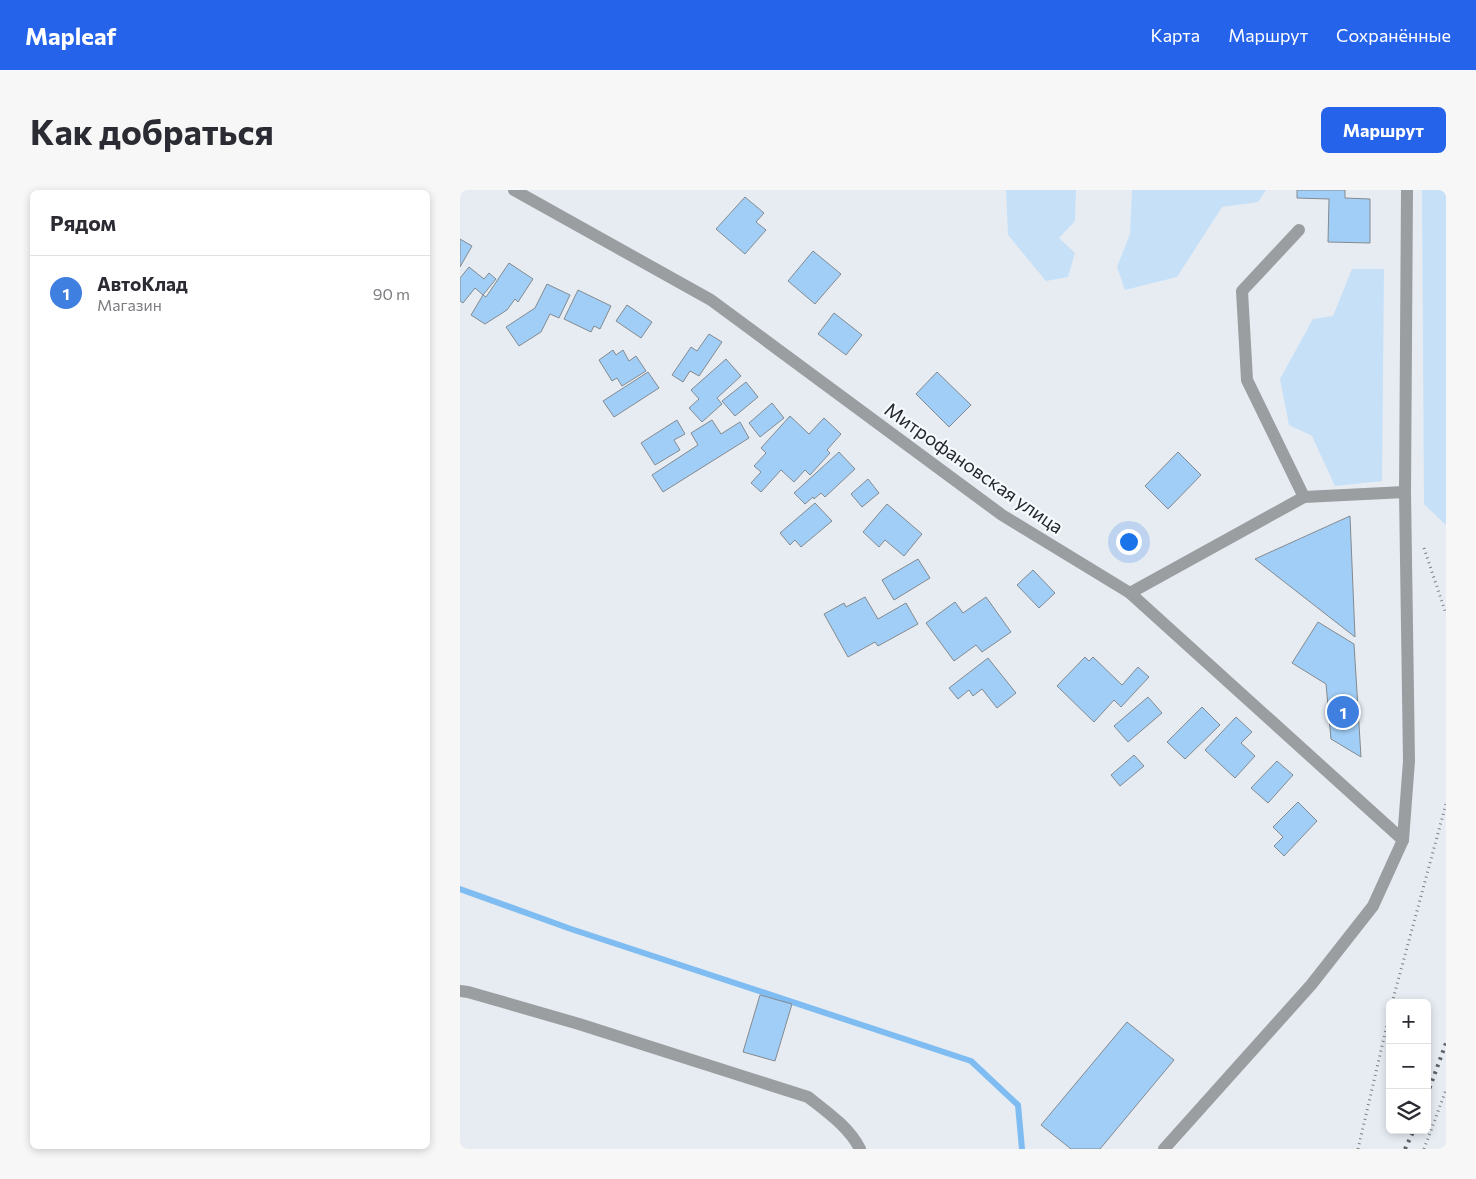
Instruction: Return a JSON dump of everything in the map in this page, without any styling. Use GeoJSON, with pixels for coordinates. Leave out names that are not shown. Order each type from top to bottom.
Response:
{"type":"FeatureCollection","features":[{"type":"Feature","properties":{"kind":"street","name":"Митрофановская улица"},"geometry":{"type":"LineString","coordinates":[[514,190],[711,300],[1002,515],[1130,593],[1403,840]]}},
{"type":"Feature","properties":{"kind":"street"},"geometry":{"type":"LineString","coordinates":[[1164,1149],[1311,985],[1373,906],[1403,840],[1409,761],[1405,492],[1407,190]]}},
{"type":"Feature","properties":{"kind":"street"},"geometry":{"type":"LineString","coordinates":[[1299,230],[1242,291],[1246,380],[1304,497]]}},
{"type":"Feature","properties":{"kind":"street"},"geometry":{"type":"LineString","coordinates":[[1130,593],[1304,497],[1405,492]]}},
{"type":"Feature","properties":{"kind":"street"},"geometry":{"type":"LineString","coordinates":[[460,990],[579,1024],[808,1097],[836,1118],[857,1142],[860,1149]]}},
{"type":"Feature","properties":{"kind":"path"},"geometry":{"type":"LineString","coordinates":[[1424,548],[1446,614]]}},
{"type":"Feature","properties":{"kind":"path"},"geometry":{"type":"LineString","coordinates":[[1393,999],[1446,804]]}},
{"type":"Feature","properties":{"kind":"path"},"geometry":{"type":"LineString","coordinates":[[1358,1149],[1386,1029]]}},
{"type":"Feature","properties":{"kind":"path"},"geometry":{"type":"LineString","coordinates":[[1424,1149],[1446,1090]]}},
{"type":"Feature","properties":{"kind":"shaded area"},"geometry":{"type":"Polygon","coordinates":[[[1006,190],[1076,190],[1075,221],[1059,238],[1075,253],[1068,277],[1046,281],[1008,235],[1006,190]]]}},
{"type":"Feature","properties":{"kind":"shaded area"},"geometry":{"type":"Polygon","coordinates":[[[1132,190],[1266,190],[1258,202],[1222,207],[1177,277],[1125,290],[1117,267],[1130,234],[1132,190]]]}},
{"type":"Feature","properties":{"kind":"shaded area"},"geometry":{"type":"Polygon","coordinates":[[[1422,190],[1446,190],[1446,525],[1424,504],[1422,190]]]}},
{"type":"Feature","properties":{"kind":"shaded area"},"geometry":{"type":"Polygon","coordinates":[[[1352,269],[1384,269],[1382,481],[1335,486],[1312,436],[1289,425],[1280,379],[1313,319],[1333,316],[1352,269]]]}},
{"type":"Feature","properties":{"kind":"building"},"geometry":{"type":"Polygon","coordinates":[[[1297,190],[1345,190],[1345,198],[1370,199],[1370,243],[1328,242],[1329,199],[1297,198],[1297,190]]]}},
{"type":"Feature","properties":{"kind":"building"},"geometry":{"type":"Polygon","coordinates":[[[745,197],[764,213],[756,222],[766,230],[745,254],[716,229],[745,197]]]}},
{"type":"Feature","properties":{"kind":"building"},"geometry":{"type":"Polygon","coordinates":[[[460,239],[472,246],[460,267],[460,239]]]}},
{"type":"Feature","properties":{"kind":"building"},"geometry":{"type":"Polygon","coordinates":[[[813,251],[841,274],[815,304],[788,281],[813,251]]]}},
{"type":"Feature","properties":{"kind":"building"},"geometry":{"type":"Polygon","coordinates":[[[509,263],[533,279],[518,302],[515,299],[507,310],[485,324],[471,315],[483,295],[486,297],[509,263]]]}},
{"type":"Feature","properties":{"kind":"building"},"geometry":{"type":"Polygon","coordinates":[[[469,267],[484,279],[489,273],[496,279],[483,295],[475,288],[463,303],[460,301],[460,278],[469,267]]]}},
{"type":"Feature","properties":{"kind":"building"},"geometry":{"type":"Polygon","coordinates":[[[547,284],[570,295],[559,318],[550,314],[541,332],[519,346],[506,327],[535,308],[547,284]]]}},
{"type":"Feature","properties":{"kind":"building"},"geometry":{"type":"Polygon","coordinates":[[[578,290],[611,306],[600,329],[594,326],[591,332],[564,319],[578,290]]]}},
{"type":"Feature","properties":{"kind":"building"},"geometry":{"type":"Polygon","coordinates":[[[627,305],[652,322],[641,338],[616,321],[627,305]]]}},
{"type":"Feature","properties":{"kind":"building"},"geometry":{"type":"Polygon","coordinates":[[[834,313],[862,335],[846,355],[818,334],[834,313]]]}},
{"type":"Feature","properties":{"kind":"building"},"geometry":{"type":"Polygon","coordinates":[[[709,334],[722,342],[699,376],[690,371],[683,382],[672,375],[691,347],[697,351],[709,334]]]}},
{"type":"Feature","properties":{"kind":"building"},"geometry":{"type":"Polygon","coordinates":[[[613,350],[616,355],[623,350],[629,361],[636,356],[646,371],[622,386],[617,378],[612,381],[599,360],[613,350]]]}},
{"type":"Feature","properties":{"kind":"building"},"geometry":{"type":"Polygon","coordinates":[[[726,359],[741,376],[717,398],[722,404],[702,422],[689,408],[699,399],[691,390],[726,359]]]}},
{"type":"Feature","properties":{"kind":"building"},"geometry":{"type":"Polygon","coordinates":[[[648,372],[659,388],[614,417],[603,401],[648,372]]]}},
{"type":"Feature","properties":{"kind":"building"},"geometry":{"type":"Polygon","coordinates":[[[937,372],[971,405],[949,427],[916,394],[937,372]]]}},
{"type":"Feature","properties":{"kind":"building"},"geometry":{"type":"Polygon","coordinates":[[[746,382],[758,397],[735,416],[722,401],[746,382]]]}},
{"type":"Feature","properties":{"kind":"building"},"geometry":{"type":"Polygon","coordinates":[[[772,403],[784,418],[760,437],[749,423],[772,403]]]}},
{"type":"Feature","properties":{"kind":"building"},"geometry":{"type":"Polygon","coordinates":[[[790,416],[809,434],[824,418],[841,434],[827,450],[830,453],[810,475],[805,470],[794,482],[781,470],[761,492],[751,483],[761,472],[754,466],[766,453],[761,448],[790,416]]]}},
{"type":"Feature","properties":{"kind":"building"},"geometry":{"type":"Polygon","coordinates":[[[677,420],[685,434],[674,440],[680,450],[655,465],[641,443],[677,420]]]}},
{"type":"Feature","properties":{"kind":"building"},"geometry":{"type":"Polygon","coordinates":[[[712,420],[721,434],[740,422],[749,438],[663,492],[652,475],[698,445],[691,433],[712,420]]]}},
{"type":"Feature","properties":{"kind":"building"},"geometry":{"type":"Polygon","coordinates":[[[839,452],[855,469],[825,497],[821,493],[805,504],[794,493],[839,452]]]}},
{"type":"Feature","properties":{"kind":"building"},"geometry":{"type":"Polygon","coordinates":[[[1178,452],[1201,475],[1168,509],[1145,486],[1178,452]]]}},
{"type":"Feature","properties":{"kind":"building"},"geometry":{"type":"Polygon","coordinates":[[[868,479],[879,493],[862,507],[851,494],[868,479]]]}},
{"type":"Feature","properties":{"kind":"building"},"geometry":{"type":"Polygon","coordinates":[[[815,503],[832,521],[801,547],[795,540],[790,545],[780,533],[815,503]]]}},
{"type":"Feature","properties":{"kind":"building"},"geometry":{"type":"Polygon","coordinates":[[[887,504],[922,534],[904,556],[885,540],[879,547],[863,532],[887,504]]]}},
{"type":"Feature","properties":{"kind":"building"},"geometry":{"type":"Polygon","coordinates":[[[1350,516],[1355,637],[1255,559],[1350,516]]]}},
{"type":"Feature","properties":{"kind":"building"},"geometry":{"type":"Polygon","coordinates":[[[918,559],[930,578],[894,600],[882,580],[918,559]]]}},
{"type":"Feature","properties":{"kind":"building"},"geometry":{"type":"Polygon","coordinates":[[[1033,570],[1055,593],[1039,608],[1017,585],[1033,570]]]}},
{"type":"Feature","properties":{"kind":"building"},"geometry":{"type":"Polygon","coordinates":[[[865,597],[878,619],[906,603],[918,624],[878,646],[875,642],[848,657],[824,614],[844,603],[846,607],[865,597]]]}},
{"type":"Feature","properties":{"kind":"building"},"geometry":{"type":"Polygon","coordinates":[[[986,597],[1011,632],[982,652],[976,645],[954,661],[926,623],[955,602],[963,613],[986,597]]]}},
{"type":"Feature","properties":{"kind":"building"},"geometry":{"type":"Polygon","coordinates":[[[1318,622],[1354,644],[1361,757],[1331,739],[1326,684],[1292,663],[1318,622]]]}},
{"type":"Feature","properties":{"kind":"building"},"geometry":{"type":"Polygon","coordinates":[[[1085,657],[1089,661],[1093,657],[1122,685],[1138,667],[1149,677],[1121,707],[1114,700],[1094,722],[1057,686],[1085,657]]]}},
{"type":"Feature","properties":{"kind":"building"},"geometry":{"type":"Polygon","coordinates":[[[988,658],[1016,693],[997,708],[982,689],[973,696],[969,690],[958,699],[949,688],[988,658]]]}},
{"type":"Feature","properties":{"kind":"building"},"geometry":{"type":"Polygon","coordinates":[[[1148,697],[1162,713],[1128,742],[1114,726],[1148,697]]]}},
{"type":"Feature","properties":{"kind":"building"},"geometry":{"type":"Polygon","coordinates":[[[1202,707],[1220,725],[1185,759],[1167,742],[1202,707]]]}},
{"type":"Feature","properties":{"kind":"building"},"geometry":{"type":"Polygon","coordinates":[[[1236,717],[1252,732],[1241,743],[1255,756],[1235,778],[1205,750],[1236,717]]]}},
{"type":"Feature","properties":{"kind":"building"},"geometry":{"type":"Polygon","coordinates":[[[1134,755],[1144,766],[1120,786],[1111,775],[1134,755]]]}},
{"type":"Feature","properties":{"kind":"building"},"geometry":{"type":"Polygon","coordinates":[[[1277,761],[1293,775],[1268,803],[1251,788],[1277,761]]]}},
{"type":"Feature","properties":{"kind":"building"},"geometry":{"type":"Polygon","coordinates":[[[1298,802],[1317,821],[1284,856],[1274,846],[1283,837],[1273,827],[1298,802]]]}},
{"type":"Feature","properties":{"kind":"building"},"geometry":{"type":"Polygon","coordinates":[[[760,995],[792,1004],[775,1061],[743,1052],[760,995]]]}},
{"type":"Feature","properties":{"kind":"building"},"geometry":{"type":"Polygon","coordinates":[[[1127,1022],[1174,1060],[1100,1149],[1071,1149],[1041,1125],[1127,1022]]]}},
{"type":"Feature","properties":{"kind":"waterway"},"geometry":{"type":"LineString","coordinates":[[460,889],[571,929],[971,1061],[1018,1105],[1022,1149]]}},
{"type":"Feature","properties":{"kind":"railway"},"geometry":{"type":"LineString","coordinates":[[1429,1089],[1446,1043]]}},
{"type":"Feature","properties":{"kind":"railway"},"geometry":{"type":"LineString","coordinates":[[1405,1149],[1412,1134]]}},
{"type":"Feature","properties":{"kind":"place","name":"АвтоКлад"},"geometry":{"type":"Point","coordinates":[1343,712]}}]}
